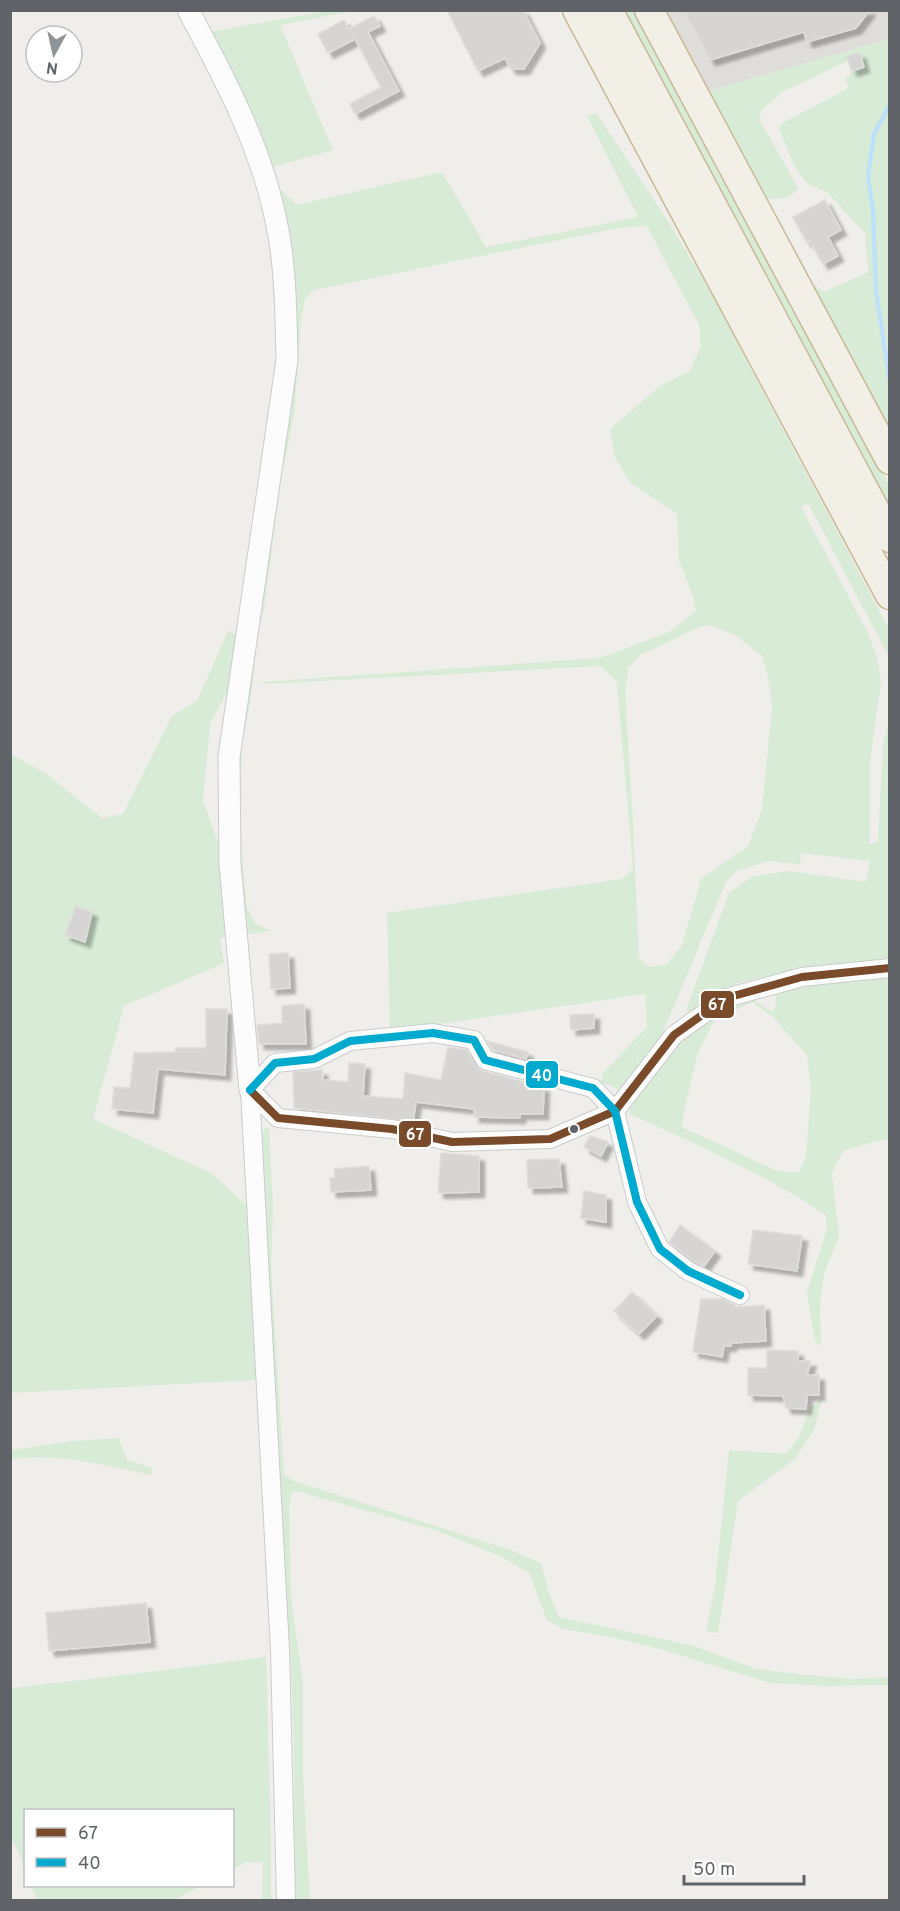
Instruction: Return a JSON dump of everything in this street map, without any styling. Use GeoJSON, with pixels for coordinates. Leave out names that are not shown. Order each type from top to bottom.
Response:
{"type":"FeatureCollection","features":[{"type":"Feature","properties":{"kind":"highway"},"geometry":{"type":"LineString","coordinates":[[577,10],[890,595]]}},
{"type":"Feature","properties":{"kind":"highway"},"geometry":{"type":"LineString","coordinates":[[608,10],[890,538]]}},
{"type":"Feature","properties":{"kind":"highway"},"geometry":{"type":"LineString","coordinates":[[649,10],[890,460]]}},
{"type":"Feature","properties":{"kind":"street"},"geometry":{"type":"LineString","coordinates":[[188,10],[249,131],[266,178],[279,236],[286,294],[287,360],[230,757],[230,863],[250,1090],[280,1650],[286,1900]]}},
{"type":"Feature","properties":{"kind":"street"},"geometry":{"type":"LineString","coordinates":[[250,1090],[279,1118],[392,1129],[452,1142],[550,1139],[615,1112],[674,1035],[726,998],[802,977],[887,968]]}},
{"type":"Feature","properties":{"kind":"street"},"geometry":{"type":"LineString","coordinates":[[250,1090],[275,1063],[314,1059],[350,1041],[433,1034],[474,1040],[485,1060],[593,1088],[615,1112],[637,1202],[660,1249],[687,1271],[740,1295]]}},
{"type":"Feature","properties":{"kind":"shaded area"},"geometry":{"type":"Polygon","coordinates":[[[665,11],[889,11],[889,39],[709,91],[665,11]]]}},
{"type":"Feature","properties":{"kind":"green space"},"geometry":{"type":"Polygon","coordinates":[[[327,11],[353,11],[280,25],[333,150],[272,167],[210,32],[327,11]]]}},
{"type":"Feature","properties":{"kind":"green space"},"geometry":{"type":"Polygon","coordinates":[[[622,11],[637,11],[889,485],[889,516],[622,11]]]}},
{"type":"Feature","properties":{"kind":"green space"},"geometry":{"type":"Polygon","coordinates":[[[889,39],[889,430],[813,284],[824,292],[868,272],[865,232],[828,193],[807,183],[793,164],[779,128],[784,122],[849,88],[845,79],[851,74],[848,61],[782,92],[762,110],[759,119],[799,189],[787,198],[767,199],[709,91],[889,39]]]}},
{"type":"Feature","properties":{"kind":"green space"},"geometry":{"type":"Polygon","coordinates":[[[596,113],[669,223],[707,286],[889,629],[889,657],[808,503],[801,507],[868,633],[878,661],[881,682],[870,762],[870,844],[878,842],[883,745],[889,720],[889,958],[774,975],[737,983],[695,1014],[686,1010],[729,893],[753,876],[789,871],[866,882],[870,861],[801,853],[800,864],[769,861],[736,871],[726,882],[661,1037],[623,1091],[601,1082],[603,1073],[647,1027],[645,994],[390,1031],[387,913],[622,879],[633,869],[617,682],[601,666],[266,684],[262,682],[600,658],[669,632],[696,611],[679,560],[677,514],[631,483],[615,458],[610,429],[660,386],[690,371],[701,346],[699,325],[647,226],[618,228],[314,290],[305,299],[301,320],[294,416],[282,472],[264,609],[258,631],[251,698],[242,743],[240,805],[247,908],[255,923],[270,931],[244,935],[237,861],[238,743],[286,418],[277,196],[282,190],[296,205],[442,172],[486,247],[638,217],[587,116],[596,113]],[[702,626],[640,655],[628,668],[625,691],[639,958],[649,967],[666,965],[682,945],[701,879],[748,846],[762,810],[772,706],[768,677],[762,656],[737,636],[712,626],[702,626]]]}},
{"type":"Feature","properties":{"kind":"green space"},"geometry":{"type":"Polygon","coordinates":[[[228,631],[241,638],[232,684],[210,723],[203,800],[224,860],[230,936],[220,938],[224,963],[124,1006],[93,1119],[211,1173],[252,1210],[258,1380],[11,1393],[11,754],[45,773],[102,818],[123,814],[172,716],[197,701],[228,631]]]}},
{"type":"Feature","properties":{"kind":"green space"},"geometry":{"type":"Polygon","coordinates":[[[889,976],[889,1140],[880,1140],[843,1151],[832,1173],[839,1236],[824,1274],[820,1303],[821,1346],[815,1341],[807,1293],[827,1228],[826,1215],[754,1173],[629,1114],[635,1096],[677,1045],[702,1023],[742,997],[752,998],[772,1012],[776,1005],[775,990],[889,976]],[[752,1002],[714,1021],[697,1055],[682,1127],[777,1171],[799,1172],[806,1156],[811,1090],[807,1055],[773,1017],[752,1002]]]}},
{"type":"Feature","properties":{"kind":"green space"},"geometry":{"type":"Polygon","coordinates":[[[264,1128],[269,1128],[273,1207],[271,1270],[284,1474],[294,1481],[508,1549],[541,1563],[549,1594],[559,1617],[694,1646],[756,1669],[852,1679],[889,1677],[889,1685],[826,1686],[770,1683],[664,1650],[611,1637],[563,1629],[547,1620],[529,1573],[500,1556],[435,1530],[300,1492],[292,1492],[289,1505],[291,1598],[303,1683],[303,1777],[310,1900],[295,1900],[294,1744],[290,1641],[285,1621],[261,1137],[264,1128]]]}},
{"type":"Feature","properties":{"kind":"green space"},"geometry":{"type":"Polygon","coordinates":[[[822,1399],[814,1430],[795,1459],[738,1501],[718,1633],[706,1631],[715,1586],[729,1450],[786,1454],[798,1439],[811,1407],[822,1399]]]}},
{"type":"Feature","properties":{"kind":"green space"},"geometry":{"type":"Polygon","coordinates":[[[119,1438],[127,1460],[152,1468],[152,1475],[64,1459],[11,1459],[11,1450],[74,1441],[119,1438]]]}},
{"type":"Feature","properties":{"kind":"green space"},"geometry":{"type":"Polygon","coordinates":[[[266,1657],[271,1900],[262,1900],[263,1862],[246,1862],[234,1868],[234,1809],[24,1809],[24,1867],[11,1838],[11,1688],[266,1657]]]}},
{"type":"Feature","properties":{"kind":"green space"},"geometry":{"type":"Polygon","coordinates":[[[31,1887],[199,1887],[174,1900],[37,1900],[31,1887]]]}},
{"type":"Feature","properties":{"kind":"building"},"geometry":{"type":"Polygon","coordinates":[[[447,10],[523,10],[540,43],[524,69],[511,69],[505,58],[478,71],[447,10]]]}},
{"type":"Feature","properties":{"kind":"building"},"geometry":{"type":"Polygon","coordinates":[[[684,10],[870,10],[856,28],[807,42],[804,32],[710,60],[684,10]]]}},
{"type":"Feature","properties":{"kind":"building"},"geometry":{"type":"Polygon","coordinates":[[[374,16],[380,26],[368,32],[399,91],[355,114],[350,104],[381,87],[355,39],[328,53],[318,34],[344,20],[349,29],[374,16]]]}},
{"type":"Feature","properties":{"kind":"building"},"geometry":{"type":"Polygon","coordinates":[[[860,53],[864,67],[852,71],[847,56],[860,53]]]}},
{"type":"Feature","properties":{"kind":"building"},"geometry":{"type":"Polygon","coordinates":[[[825,200],[841,230],[828,237],[838,256],[823,264],[793,217],[825,200]]]}},
{"type":"Feature","properties":{"kind":"building"},"geometry":{"type":"Polygon","coordinates":[[[76,906],[92,912],[85,942],[65,935],[76,906]]]}},
{"type":"Feature","properties":{"kind":"building"},"geometry":{"type":"Polygon","coordinates":[[[288,953],[290,988],[271,989],[269,954],[288,953]]]}},
{"type":"Feature","properties":{"kind":"building"},"geometry":{"type":"Polygon","coordinates":[[[304,1004],[306,1044],[259,1044],[257,1025],[282,1023],[282,1006],[304,1004]]]}},
{"type":"Feature","properties":{"kind":"building"},"geometry":{"type":"Polygon","coordinates":[[[206,1009],[227,1009],[225,1075],[158,1069],[153,1113],[112,1109],[114,1087],[130,1088],[134,1053],[175,1052],[176,1048],[206,1048],[206,1009]]]}},
{"type":"Feature","properties":{"kind":"building"},"geometry":{"type":"Polygon","coordinates":[[[594,1014],[594,1028],[571,1030],[570,1015],[594,1014]]]}},
{"type":"Feature","properties":{"kind":"building"},"geometry":{"type":"Polygon","coordinates":[[[487,1041],[528,1052],[526,1059],[493,1050],[487,1041]]]}},
{"type":"Feature","properties":{"kind":"building"},"geometry":{"type":"Polygon","coordinates":[[[448,1047],[467,1050],[475,1066],[482,1071],[544,1087],[543,1114],[520,1114],[520,1118],[474,1117],[474,1109],[416,1102],[413,1121],[294,1108],[293,1072],[322,1070],[323,1080],[348,1082],[349,1063],[365,1064],[363,1096],[403,1099],[405,1073],[441,1080],[448,1047]]]}},
{"type":"Feature","properties":{"kind":"building"},"geometry":{"type":"Polygon","coordinates":[[[590,1136],[608,1142],[601,1156],[584,1147],[590,1136]]]}},
{"type":"Feature","properties":{"kind":"building"},"geometry":{"type":"Polygon","coordinates":[[[441,1153],[479,1156],[479,1192],[438,1193],[441,1153]]]}},
{"type":"Feature","properties":{"kind":"building"},"geometry":{"type":"Polygon","coordinates":[[[559,1159],[562,1187],[528,1188],[527,1160],[559,1159]]]}},
{"type":"Feature","properties":{"kind":"building"},"geometry":{"type":"Polygon","coordinates":[[[369,1166],[371,1190],[331,1192],[330,1178],[335,1178],[334,1169],[369,1166]]]}},
{"type":"Feature","properties":{"kind":"building"},"geometry":{"type":"Polygon","coordinates":[[[584,1191],[606,1195],[606,1222],[581,1218],[584,1191]]]}},
{"type":"Feature","properties":{"kind":"building"},"geometry":{"type":"Polygon","coordinates":[[[680,1225],[715,1251],[704,1266],[669,1242],[680,1225]]]}},
{"type":"Feature","properties":{"kind":"building"},"geometry":{"type":"Polygon","coordinates":[[[753,1230],[802,1236],[797,1271],[748,1264],[753,1230]]]}},
{"type":"Feature","properties":{"kind":"building"},"geometry":{"type":"Polygon","coordinates":[[[632,1292],[657,1316],[639,1334],[614,1311],[632,1292]]]}},
{"type":"Feature","properties":{"kind":"building"},"geometry":{"type":"Polygon","coordinates":[[[701,1299],[723,1299],[736,1307],[764,1305],[766,1341],[731,1343],[731,1346],[724,1346],[722,1357],[693,1352],[701,1299]]]}},
{"type":"Feature","properties":{"kind":"building"},"geometry":{"type":"Polygon","coordinates":[[[767,1350],[798,1351],[798,1361],[811,1361],[807,1375],[819,1375],[819,1395],[807,1395],[806,1409],[786,1408],[783,1396],[748,1395],[748,1368],[767,1368],[767,1350]]]}},
{"type":"Feature","properties":{"kind":"building"},"geometry":{"type":"Polygon","coordinates":[[[146,1603],[150,1642],[49,1651],[46,1613],[146,1603]]]}},
{"type":"Feature","properties":{"kind":"waterway"},"geometry":{"type":"LineString","coordinates":[[890,104],[874,134],[868,177],[873,210],[876,291],[890,382]]}},
{"type":"Feature","properties":{"kind":"transit line","name":"67"},"geometry":{"type":"LineString","coordinates":[[250,1090],[278,1118],[392,1129],[452,1142],[550,1139],[615,1111],[674,1035],[726,998],[802,977],[890,968]]}},
{"type":"Feature","properties":{"kind":"transit line","name":"40"},"geometry":{"type":"LineString","coordinates":[[250,1090],[275,1063],[314,1059],[350,1041],[433,1033],[474,1040],[485,1060],[593,1088],[615,1111],[637,1202],[660,1249],[688,1271],[740,1295]]}}]}
